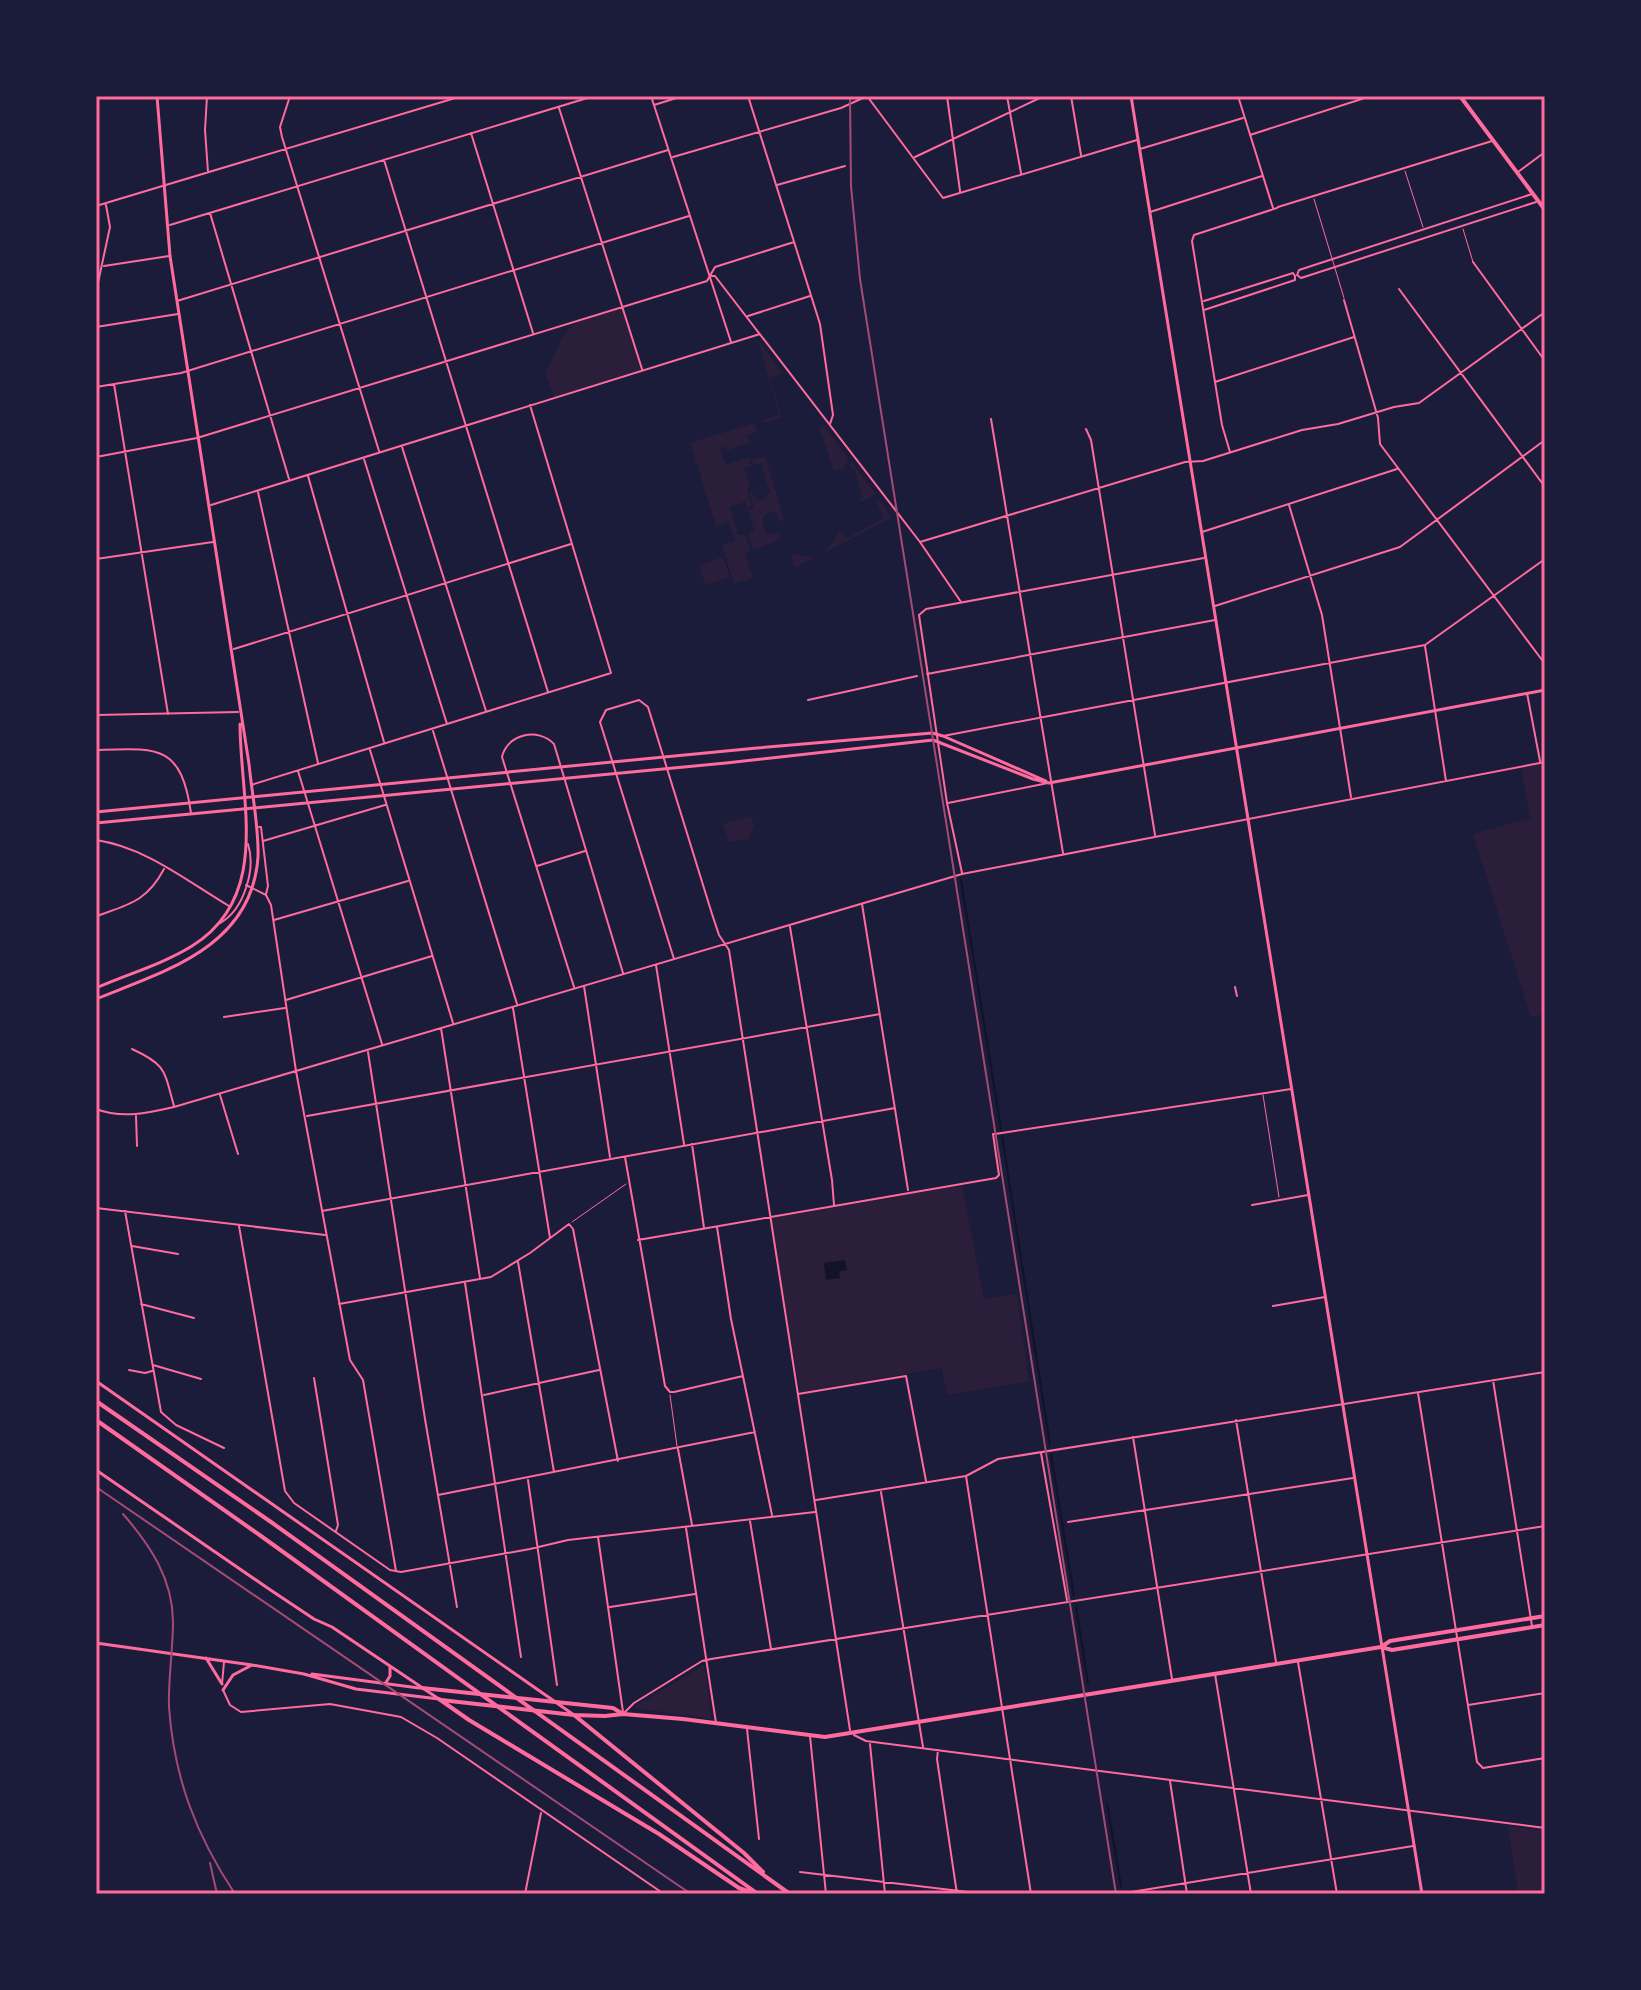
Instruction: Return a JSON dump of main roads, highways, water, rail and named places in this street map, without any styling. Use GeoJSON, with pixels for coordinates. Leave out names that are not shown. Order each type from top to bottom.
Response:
{"type":"FeatureCollection","features":[{"type":"Feature","properties":{"kind":"main road"},"geometry":{"type":"LineString","coordinates":[[1460,96],[1545,210]]}},
{"type":"Feature","properties":{"kind":"main road"},"geometry":{"type":"LineString","coordinates":[[96,1401],[790,1894]]}},
{"type":"Feature","properties":{"kind":"main road"},"geometry":{"type":"LineString","coordinates":[[96,1420],[757,1894]]}},
{"type":"Feature","properties":{"kind":"main road"},"geometry":{"type":"LineString","coordinates":[[1381,1647],[1390,1641],[1545,1616]]}},
{"type":"Feature","properties":{"kind":"main road"},"geometry":{"type":"LineString","coordinates":[[757,1894],[739,1888],[659,1834],[439,1699],[574,1715],[623,1714],[716,1723],[825,1737],[1381,1647],[1392,1650],[1545,1625]]}},
{"type":"Feature","properties":{"kind":"main road"},"geometry":{"type":"LineString","coordinates":[[422,1688],[613,1708],[623,1714]]}},
{"type":"Feature","properties":{"kind":"main road"},"geometry":{"type":"LineString","coordinates":[[574,1715],[744,1853],[773,1882]]}},
{"type":"Feature","properties":{"kind":"waterway"},"geometry":{"type":"LineString","coordinates":[[961,880],[1001,1129]]}},
{"type":"Feature","properties":{"kind":"waterway"},"geometry":{"type":"LineString","coordinates":[[1002,1136],[1050,1445]]}},
{"type":"Feature","properties":{"kind":"waterway"},"geometry":{"type":"LineString","coordinates":[[1051,1455],[1074,1596]]}},
{"type":"Feature","properties":{"kind":"waterway"},"geometry":{"type":"LineString","coordinates":[[1076,1607],[1088,1683]]}},
{"type":"Feature","properties":{"kind":"waterway"},"geometry":{"type":"LineString","coordinates":[[1107,1803],[1121,1887]]}},
{"type":"Feature","properties":{"kind":"railway"},"geometry":{"type":"LineString","coordinates":[[850,96],[851,186],[860,279],[1116,1894]]}},
{"type":"Feature","properties":{"kind":"railway"},"geometry":{"type":"LineString","coordinates":[[96,1487],[691,1894]]}},
{"type":"Feature","properties":{"kind":"railway"},"geometry":{"type":"LineString","coordinates":[[123,1514],[151,1550],[169,1591],[173,1622],[169,1707],[176,1758],[198,1828],[235,1894]]}},
{"type":"Feature","properties":{"kind":"railway"},"geometry":{"type":"LineString","coordinates":[[210,1863],[217,1894]]}}]}
